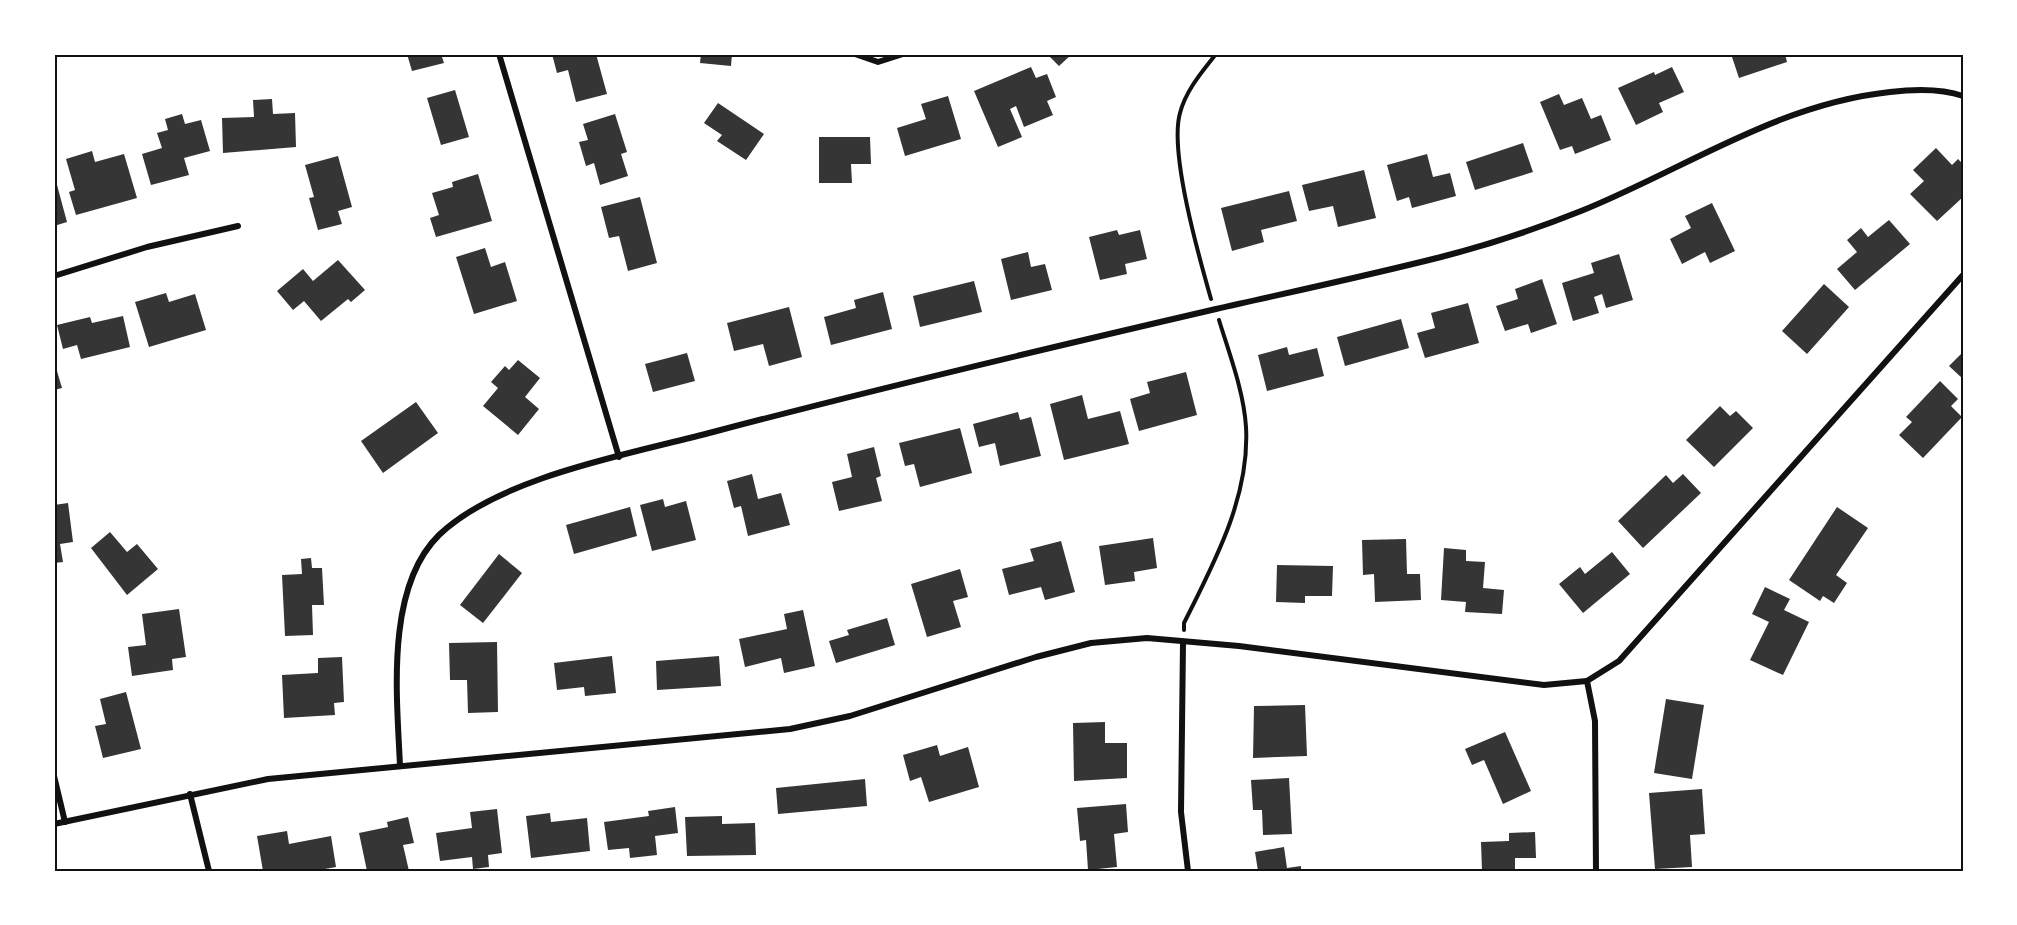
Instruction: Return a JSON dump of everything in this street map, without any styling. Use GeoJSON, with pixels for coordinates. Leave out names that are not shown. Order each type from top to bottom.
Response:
{"type":"FeatureCollection","features":[{"type":"Feature","properties":{"kind":"street"},"geometry":{"type":"LineString","coordinates":[[499,54],[619,457]]}},
{"type":"Feature","properties":{"kind":"street"},"geometry":{"type":"LineString","coordinates":[[855,54],[878,62],[903,54]]}},
{"type":"Feature","properties":{"kind":"street"},"geometry":{"type":"LineString","coordinates":[[400,766],[399,644],[403,608],[419,561],[438,536],[492,498],[531,483],[619,457],[770,417],[1476,247],[1582,210],[1756,128],[1804,109],[1856,96],[1913,89],[1950,91],[1963,96]]}},
{"type":"Feature","properties":{"kind":"street"},"geometry":{"type":"LineString","coordinates":[[54,276],[147,247],[238,226]]}},
{"type":"Feature","properties":{"kind":"street"},"geometry":{"type":"LineString","coordinates":[[54,824],[268,779],[728,737],[790,729],[850,716],[1036,657],[1091,643],[1147,638],[1183,643],[1239,646],[1544,685],[1587,681],[1619,661],[1963,275]]}},
{"type":"Feature","properties":{"kind":"street"},"geometry":{"type":"LineString","coordinates":[[1183,643],[1181,812],[1188,871]]}},
{"type":"Feature","properties":{"kind":"street"},"geometry":{"type":"LineString","coordinates":[[1587,681],[1595,721],[1596,871]]}},
{"type":"Feature","properties":{"kind":"street"},"geometry":{"type":"LineString","coordinates":[[54,776],[65,822]]}},
{"type":"Feature","properties":{"kind":"street"},"geometry":{"type":"LineString","coordinates":[[190,794],[209,871]]}},
{"type":"Feature","properties":{"kind":"path"},"geometry":{"type":"LineString","coordinates":[[1183,643],[1184,623],[1228,526],[1237,497],[1246,450],[1244,415],[1187,204],[1177,138],[1179,114],[1187,93],[1216,54]]}},
{"type":"Feature","properties":{"kind":"building"},"geometry":{"type":"Polygon","coordinates":[[[407,54],[441,54],[444,63],[412,71],[407,54]]]}},
{"type":"Feature","properties":{"kind":"building"},"geometry":{"type":"Polygon","coordinates":[[[552,54],[596,54],[607,94],[576,102],[568,70],[557,73],[552,54]]]}},
{"type":"Feature","properties":{"kind":"building"},"geometry":{"type":"Polygon","coordinates":[[[701,54],[732,54],[731,66],[700,63],[701,54]]]}},
{"type":"Feature","properties":{"kind":"building"},"geometry":{"type":"Polygon","coordinates":[[[1047,54],[1072,54],[1059,66],[1047,54]]]}},
{"type":"Feature","properties":{"kind":"building"},"geometry":{"type":"Polygon","coordinates":[[[1731,54],[1785,54],[1787,62],[1739,78],[1731,54]]]}},
{"type":"Feature","properties":{"kind":"building"},"geometry":{"type":"Polygon","coordinates":[[[1031,67],[1036,78],[1047,74],[1056,97],[1047,101],[1053,115],[1024,127],[1016,106],[1010,109],[1022,137],[998,147],[974,91],[1031,67]]]}},
{"type":"Feature","properties":{"kind":"building"},"geometry":{"type":"Polygon","coordinates":[[[1672,67],[1684,92],[1659,103],[1663,112],[1636,125],[1618,88],[1654,72],[1655,75],[1672,67]]]}},
{"type":"Feature","properties":{"kind":"building"},"geometry":{"type":"Polygon","coordinates":[[[455,90],[469,137],[441,145],[427,98],[455,90]]]}},
{"type":"Feature","properties":{"kind":"building"},"geometry":{"type":"Polygon","coordinates":[[[1559,94],[1564,105],[1582,98],[1591,119],[1601,115],[1611,140],[1575,154],[1572,146],[1560,150],[1540,102],[1559,94]]]}},
{"type":"Feature","properties":{"kind":"building"},"geometry":{"type":"Polygon","coordinates":[[[948,96],[961,139],[905,156],[897,128],[926,119],[921,104],[948,96]]]}},
{"type":"Feature","properties":{"kind":"building"},"geometry":{"type":"Polygon","coordinates":[[[272,99],[273,114],[295,113],[296,147],[223,153],[222,118],[254,117],[253,100],[272,99]]]}},
{"type":"Feature","properties":{"kind":"building"},"geometry":{"type":"Polygon","coordinates":[[[718,103],[764,134],[746,160],[717,141],[722,135],[704,123],[718,103]]]}},
{"type":"Feature","properties":{"kind":"building"},"geometry":{"type":"Polygon","coordinates":[[[182,114],[185,124],[201,120],[210,151],[184,158],[189,175],[151,185],[142,154],[162,148],[157,133],[168,130],[165,119],[182,114]]]}},
{"type":"Feature","properties":{"kind":"building"},"geometry":{"type":"Polygon","coordinates":[[[615,114],[627,152],[621,154],[628,176],[600,185],[594,163],[586,166],[579,142],[588,140],[583,124],[615,114]]]}},
{"type":"Feature","properties":{"kind":"building"},"geometry":{"type":"Polygon","coordinates":[[[819,137],[870,137],[871,164],[851,164],[852,183],[819,183],[819,137]]]}},
{"type":"Feature","properties":{"kind":"building"},"geometry":{"type":"Polygon","coordinates":[[[1523,143],[1533,172],[1475,190],[1466,162],[1523,143]]]}},
{"type":"Feature","properties":{"kind":"building"},"geometry":{"type":"Polygon","coordinates":[[[1936,148],[1952,165],[1958,159],[1963,164],[1963,197],[1937,221],[1910,194],[1924,181],[1913,170],[1936,148]]]}},
{"type":"Feature","properties":{"kind":"building"},"geometry":{"type":"Polygon","coordinates":[[[92,151],[95,162],[124,154],[137,198],[76,215],[69,192],[75,190],[66,159],[92,151]]]}},
{"type":"Feature","properties":{"kind":"building"},"geometry":{"type":"Polygon","coordinates":[[[1427,154],[1433,177],[1450,173],[1456,196],[1412,208],[1409,197],[1397,201],[1387,165],[1427,154]]]}},
{"type":"Feature","properties":{"kind":"building"},"geometry":{"type":"Polygon","coordinates":[[[338,156],[352,207],[338,211],[342,224],[318,230],[309,198],[314,197],[305,165],[338,156]]]}},
{"type":"Feature","properties":{"kind":"building"},"geometry":{"type":"Polygon","coordinates":[[[1364,170],[1376,218],[1338,227],[1333,206],[1309,211],[1302,185],[1364,170]]]}},
{"type":"Feature","properties":{"kind":"building"},"geometry":{"type":"Polygon","coordinates":[[[478,174],[492,221],[436,237],[430,218],[439,215],[432,193],[453,187],[452,182],[478,174]]]}},
{"type":"Feature","properties":{"kind":"building"},"geometry":{"type":"Polygon","coordinates":[[[57,185],[67,222],[54,226],[54,186],[57,185]]]}},
{"type":"Feature","properties":{"kind":"building"},"geometry":{"type":"Polygon","coordinates":[[[1289,191],[1297,221],[1261,230],[1264,242],[1232,251],[1221,208],[1289,191]]]}},
{"type":"Feature","properties":{"kind":"building"},"geometry":{"type":"Polygon","coordinates":[[[640,197],[657,263],[628,271],[619,236],[609,238],[601,207],[640,197]]]}},
{"type":"Feature","properties":{"kind":"building"},"geometry":{"type":"Polygon","coordinates":[[[1712,203],[1735,251],[1710,263],[1705,252],[1682,264],[1670,239],[1691,228],[1685,216],[1712,203]]]}},
{"type":"Feature","properties":{"kind":"building"},"geometry":{"type":"Polygon","coordinates":[[[1889,220],[1910,244],[1855,290],[1837,269],[1857,252],[1847,240],[1861,228],[1868,237],[1889,220]]]}},
{"type":"Feature","properties":{"kind":"building"},"geometry":{"type":"Polygon","coordinates":[[[1117,230],[1119,235],[1140,230],[1147,259],[1125,264],[1127,274],[1100,280],[1089,237],[1117,230]]]}},
{"type":"Feature","properties":{"kind":"building"},"geometry":{"type":"Polygon","coordinates":[[[485,248],[491,267],[505,262],[517,301],[474,314],[456,257],[485,248]]]}},
{"type":"Feature","properties":{"kind":"building"},"geometry":{"type":"Polygon","coordinates":[[[1028,252],[1031,267],[1045,264],[1052,290],[1011,300],[1001,259],[1028,252]]]}},
{"type":"Feature","properties":{"kind":"building"},"geometry":{"type":"Polygon","coordinates":[[[1619,254],[1633,300],[1606,308],[1602,294],[1594,297],[1599,313],[1573,321],[1562,283],[1594,273],[1591,263],[1619,254]]]}},
{"type":"Feature","properties":{"kind":"building"},"geometry":{"type":"Polygon","coordinates":[[[338,260],[365,290],[351,302],[348,299],[321,321],[304,301],[293,310],[277,291],[303,269],[313,281],[338,260]]]}},
{"type":"Feature","properties":{"kind":"building"},"geometry":{"type":"Polygon","coordinates":[[[1542,279],[1557,324],[1531,333],[1528,324],[1505,331],[1496,306],[1518,299],[1515,289],[1542,279]]]}},
{"type":"Feature","properties":{"kind":"building"},"geometry":{"type":"Polygon","coordinates":[[[974,281],[982,312],[920,327],[913,296],[974,281]]]}},
{"type":"Feature","properties":{"kind":"building"},"geometry":{"type":"Polygon","coordinates":[[[1824,284],[1849,307],[1807,354],[1782,331],[1824,284]]]}},
{"type":"Feature","properties":{"kind":"building"},"geometry":{"type":"Polygon","coordinates":[[[883,292],[892,329],[831,345],[824,317],[856,308],[854,300],[883,292]]]}},
{"type":"Feature","properties":{"kind":"building"},"geometry":{"type":"Polygon","coordinates":[[[166,293],[169,302],[195,294],[206,330],[149,347],[135,302],[166,293]]]}},
{"type":"Feature","properties":{"kind":"building"},"geometry":{"type":"Polygon","coordinates":[[[1468,303],[1479,343],[1425,358],[1417,333],[1435,328],[1431,313],[1468,303]]]}},
{"type":"Feature","properties":{"kind":"building"},"geometry":{"type":"Polygon","coordinates":[[[789,307],[802,357],[769,366],[763,344],[734,351],[727,323],[789,307]]]}},
{"type":"Feature","properties":{"kind":"building"},"geometry":{"type":"Polygon","coordinates":[[[123,316],[130,347],[81,359],[77,345],[63,349],[57,325],[90,317],[92,323],[123,316]]]}},
{"type":"Feature","properties":{"kind":"building"},"geometry":{"type":"Polygon","coordinates":[[[1401,319],[1409,348],[1345,366],[1337,337],[1401,319]]]}},
{"type":"Feature","properties":{"kind":"building"},"geometry":{"type":"Polygon","coordinates":[[[1287,347],[1289,355],[1317,348],[1324,376],[1267,391],[1258,355],[1287,347]]]}},
{"type":"Feature","properties":{"kind":"building"},"geometry":{"type":"Polygon","coordinates":[[[1963,352],[1963,379],[1949,366],[1963,352]]]}},
{"type":"Feature","properties":{"kind":"building"},"geometry":{"type":"Polygon","coordinates":[[[687,353],[695,381],[653,392],[645,364],[687,353]]]}},
{"type":"Feature","properties":{"kind":"building"},"geometry":{"type":"Polygon","coordinates":[[[518,360],[540,378],[525,397],[539,409],[518,435],[483,406],[498,388],[491,382],[505,366],[509,370],[518,360]]]}},
{"type":"Feature","properties":{"kind":"building"},"geometry":{"type":"Polygon","coordinates":[[[54,361],[62,388],[54,390],[54,361]]]}},
{"type":"Feature","properties":{"kind":"building"},"geometry":{"type":"Polygon","coordinates":[[[1186,372],[1197,415],[1139,431],[1130,399],[1150,393],[1147,382],[1186,372]]]}},
{"type":"Feature","properties":{"kind":"building"},"geometry":{"type":"Polygon","coordinates":[[[1940,381],[1958,399],[1951,406],[1962,417],[1923,458],[1899,435],[1912,422],[1906,417],[1940,381]]]}},
{"type":"Feature","properties":{"kind":"building"},"geometry":{"type":"Polygon","coordinates":[[[1082,395],[1088,419],[1120,411],[1129,444],[1064,460],[1050,404],[1082,395]]]}},
{"type":"Feature","properties":{"kind":"building"},"geometry":{"type":"Polygon","coordinates":[[[416,402],[438,433],[383,473],[361,441],[416,402]]]}},
{"type":"Feature","properties":{"kind":"building"},"geometry":{"type":"Polygon","coordinates":[[[1720,406],[1730,416],[1736,411],[1753,428],[1714,467],[1686,440],[1720,406]]]}},
{"type":"Feature","properties":{"kind":"building"},"geometry":{"type":"Polygon","coordinates":[[[1018,412],[1020,420],[1031,417],[1041,456],[1000,466],[995,443],[979,447],[973,424],[1018,412]]]}},
{"type":"Feature","properties":{"kind":"building"},"geometry":{"type":"Polygon","coordinates":[[[960,428],[972,473],[920,487],[914,464],[905,466],[899,443],[960,428]]]}},
{"type":"Feature","properties":{"kind":"building"},"geometry":{"type":"Polygon","coordinates":[[[874,447],[881,476],[876,478],[882,501],[839,511],[832,482],[852,477],[847,454],[874,447]]]}},
{"type":"Feature","properties":{"kind":"building"},"geometry":{"type":"Polygon","coordinates":[[[752,474],[758,499],[781,493],[790,525],[748,536],[741,506],[734,508],[727,481],[752,474]]]}},
{"type":"Feature","properties":{"kind":"building"},"geometry":{"type":"Polygon","coordinates":[[[1683,474],[1701,493],[1643,548],[1618,521],[1666,475],[1673,483],[1683,474]]]}},
{"type":"Feature","properties":{"kind":"building"},"geometry":{"type":"Polygon","coordinates":[[[663,499],[665,507],[686,501],[696,540],[652,551],[640,505],[663,499]]]}},
{"type":"Feature","properties":{"kind":"building"},"geometry":{"type":"Polygon","coordinates":[[[68,503],[73,542],[60,544],[63,562],[54,563],[54,505],[68,503]]]}},
{"type":"Feature","properties":{"kind":"building"},"geometry":{"type":"Polygon","coordinates":[[[630,507],[637,536],[574,554],[566,525],[630,507]]]}},
{"type":"Feature","properties":{"kind":"building"},"geometry":{"type":"Polygon","coordinates":[[[1837,507],[1868,528],[1836,575],[1847,583],[1834,603],[1823,596],[1820,601],[1789,580],[1837,507]]]}},
{"type":"Feature","properties":{"kind":"building"},"geometry":{"type":"Polygon","coordinates":[[[110,532],[127,552],[137,544],[158,569],[127,595],[91,548],[110,532]]]}},
{"type":"Feature","properties":{"kind":"building"},"geometry":{"type":"Polygon","coordinates":[[[1153,538],[1157,568],[1134,572],[1135,581],[1105,585],[1099,546],[1153,538]]]}},
{"type":"Feature","properties":{"kind":"building"},"geometry":{"type":"Polygon","coordinates":[[[1406,539],[1407,574],[1420,574],[1421,600],[1375,602],[1374,574],[1363,575],[1362,540],[1406,539]]]}},
{"type":"Feature","properties":{"kind":"building"},"geometry":{"type":"Polygon","coordinates":[[[1061,541],[1075,592],[1045,600],[1041,587],[1009,595],[1002,569],[1034,561],[1030,549],[1061,541]]]}},
{"type":"Feature","properties":{"kind":"building"},"geometry":{"type":"Polygon","coordinates":[[[1444,548],[1466,550],[1466,561],[1485,562],[1483,588],[1504,590],[1502,614],[1465,612],[1466,602],[1441,600],[1444,548]]]}},
{"type":"Feature","properties":{"kind":"building"},"geometry":{"type":"Polygon","coordinates":[[[1612,552],[1630,574],[1583,613],[1559,584],[1580,567],[1585,574],[1612,552]]]}},
{"type":"Feature","properties":{"kind":"building"},"geometry":{"type":"Polygon","coordinates":[[[499,554],[522,573],[483,623],[460,605],[499,554]]]}},
{"type":"Feature","properties":{"kind":"building"},"geometry":{"type":"Polygon","coordinates":[[[311,558],[312,568],[322,568],[324,605],[312,605],[313,635],[285,636],[282,575],[302,574],[301,559],[311,558]]]}},
{"type":"Feature","properties":{"kind":"building"},"geometry":{"type":"Polygon","coordinates":[[[1277,565],[1333,566],[1332,596],[1305,596],[1305,603],[1276,602],[1277,565]]]}},
{"type":"Feature","properties":{"kind":"building"},"geometry":{"type":"Polygon","coordinates":[[[960,569],[968,597],[953,601],[961,627],[927,637],[911,584],[960,569]]]}},
{"type":"Feature","properties":{"kind":"building"},"geometry":{"type":"Polygon","coordinates":[[[1765,587],[1790,599],[1784,610],[1809,622],[1783,675],[1750,660],[1769,622],[1752,614],[1765,587]]]}},
{"type":"Feature","properties":{"kind":"building"},"geometry":{"type":"Polygon","coordinates":[[[179,609],[186,657],[172,659],[173,670],[132,676],[128,647],[146,645],[142,614],[179,609]]]}},
{"type":"Feature","properties":{"kind":"building"},"geometry":{"type":"Polygon","coordinates":[[[803,610],[815,666],[784,673],[781,658],[745,667],[739,639],[787,629],[784,614],[803,610]]]}},
{"type":"Feature","properties":{"kind":"building"},"geometry":{"type":"Polygon","coordinates":[[[887,618],[895,645],[836,663],[829,641],[849,635],[847,630],[887,618]]]}},
{"type":"Feature","properties":{"kind":"building"},"geometry":{"type":"Polygon","coordinates":[[[497,642],[498,712],[468,713],[467,680],[450,680],[449,643],[497,642]]]}},
{"type":"Feature","properties":{"kind":"building"},"geometry":{"type":"Polygon","coordinates":[[[612,656],[616,693],[585,696],[584,687],[557,690],[554,663],[612,656]]]}},
{"type":"Feature","properties":{"kind":"building"},"geometry":{"type":"Polygon","coordinates":[[[719,656],[721,686],[657,690],[656,661],[719,656]]]}},
{"type":"Feature","properties":{"kind":"building"},"geometry":{"type":"Polygon","coordinates":[[[342,657],[344,702],[334,703],[335,715],[284,718],[282,675],[318,673],[318,658],[342,657]]]}},
{"type":"Feature","properties":{"kind":"building"},"geometry":{"type":"Polygon","coordinates":[[[126,692],[141,749],[103,758],[95,726],[106,724],[100,699],[126,692]]]}},
{"type":"Feature","properties":{"kind":"building"},"geometry":{"type":"Polygon","coordinates":[[[1666,699],[1704,705],[1692,779],[1654,773],[1666,699]]]}},
{"type":"Feature","properties":{"kind":"building"},"geometry":{"type":"Polygon","coordinates":[[[1305,705],[1307,756],[1253,758],[1254,706],[1305,705]]]}},
{"type":"Feature","properties":{"kind":"building"},"geometry":{"type":"Polygon","coordinates":[[[1105,722],[1105,743],[1127,743],[1127,778],[1074,781],[1073,723],[1105,722]]]}},
{"type":"Feature","properties":{"kind":"building"},"geometry":{"type":"Polygon","coordinates":[[[1505,732],[1531,791],[1503,804],[1484,760],[1472,765],[1465,749],[1505,732]]]}},
{"type":"Feature","properties":{"kind":"building"},"geometry":{"type":"Polygon","coordinates":[[[937,745],[940,756],[968,747],[979,787],[929,802],[921,777],[910,781],[903,755],[937,745]]]}},
{"type":"Feature","properties":{"kind":"building"},"geometry":{"type":"Polygon","coordinates":[[[1289,778],[1292,834],[1263,835],[1262,810],[1253,810],[1251,780],[1289,778]]]}},
{"type":"Feature","properties":{"kind":"building"},"geometry":{"type":"Polygon","coordinates":[[[865,779],[867,806],[778,814],[776,788],[865,779]]]}},
{"type":"Feature","properties":{"kind":"building"},"geometry":{"type":"Polygon","coordinates":[[[1702,789],[1705,834],[1690,835],[1692,867],[1655,869],[1649,793],[1702,789]]]}},
{"type":"Feature","properties":{"kind":"building"},"geometry":{"type":"Polygon","coordinates":[[[1126,804],[1128,832],[1114,834],[1117,867],[1088,870],[1086,840],[1080,841],[1077,808],[1126,804]]]}},
{"type":"Feature","properties":{"kind":"building"},"geometry":{"type":"Polygon","coordinates":[[[675,807],[678,833],[655,836],[657,855],[630,858],[629,848],[608,850],[604,822],[649,816],[648,811],[675,807]]]}},
{"type":"Feature","properties":{"kind":"building"},"geometry":{"type":"Polygon","coordinates":[[[497,809],[502,853],[488,855],[489,867],[473,869],[472,857],[440,861],[436,833],[472,828],[470,812],[497,809]]]}},
{"type":"Feature","properties":{"kind":"building"},"geometry":{"type":"Polygon","coordinates":[[[550,813],[551,822],[587,818],[590,851],[531,858],[526,816],[550,813]]]}},
{"type":"Feature","properties":{"kind":"building"},"geometry":{"type":"Polygon","coordinates":[[[722,816],[722,824],[755,823],[756,855],[687,856],[685,817],[722,816]]]}},
{"type":"Feature","properties":{"kind":"building"},"geometry":{"type":"Polygon","coordinates":[[[408,817],[414,843],[403,845],[409,871],[367,871],[359,833],[388,827],[387,822],[408,817]]]}},
{"type":"Feature","properties":{"kind":"building"},"geometry":{"type":"Polygon","coordinates":[[[287,831],[289,844],[331,836],[336,867],[314,871],[263,871],[257,836],[287,831]]]}},
{"type":"Feature","properties":{"kind":"building"},"geometry":{"type":"Polygon","coordinates":[[[1535,832],[1536,858],[1515,858],[1515,871],[1482,871],[1481,842],[1509,841],[1509,833],[1535,832]]]}},
{"type":"Feature","properties":{"kind":"building"},"geometry":{"type":"Polygon","coordinates":[[[1284,847],[1287,868],[1301,866],[1301,871],[1258,871],[1255,852],[1284,847]]]}}]}
